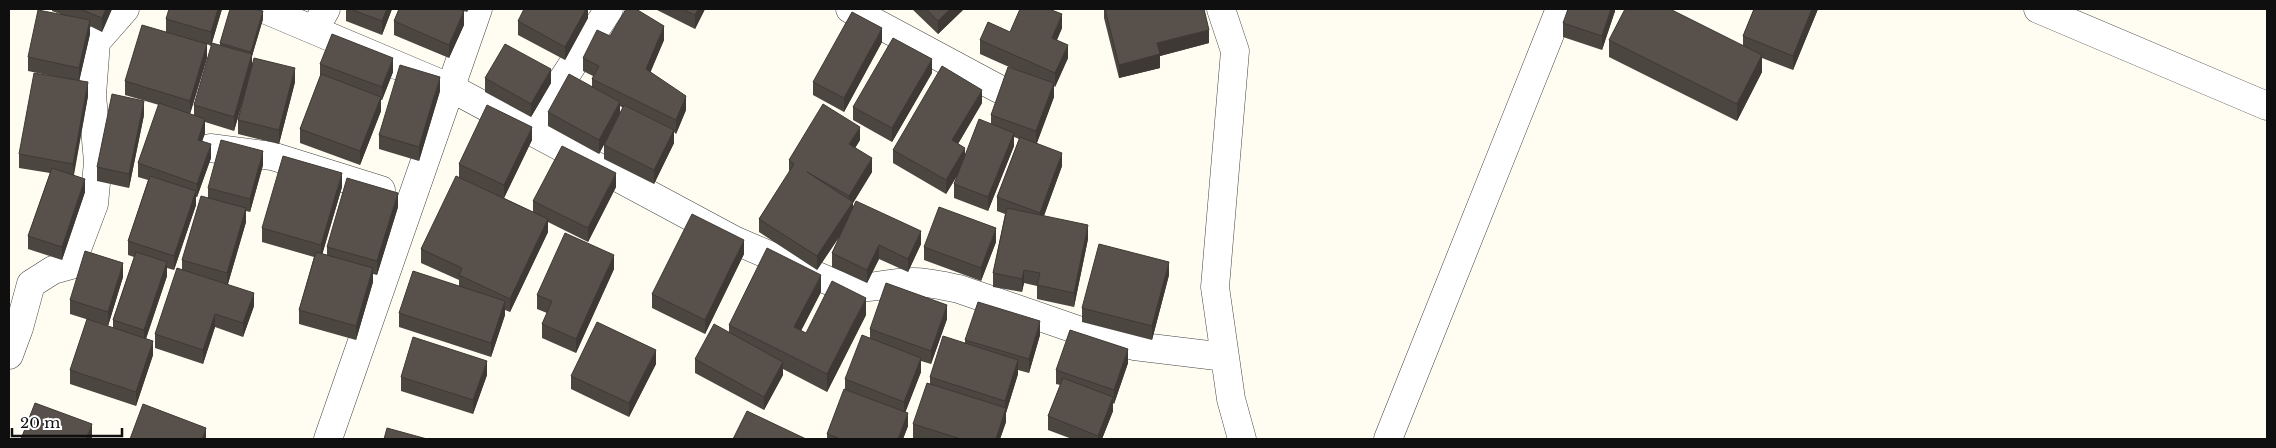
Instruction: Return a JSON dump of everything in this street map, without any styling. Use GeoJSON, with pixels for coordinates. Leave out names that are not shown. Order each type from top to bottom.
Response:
{"type":"FeatureCollection","features":[{"type":"Feature","properties":{"kind":"street"},"geometry":{"type":"LineString","coordinates":[[9,355],[32,284],[53,270],[71,265],[94,204],[98,162],[92,96],[96,42],[125,9]]}},
{"type":"Feature","properties":{"kind":"street"},"geometry":{"type":"LineString","coordinates":[[264,9],[320,19],[734,240],[836,284],[852,289],[913,282],[936,284],[959,289],[1101,338],[1134,346],[1225,356]]}},
{"type":"Feature","properties":{"kind":"street"},"geometry":{"type":"LineString","coordinates":[[328,439],[478,9]]}},
{"type":"Feature","properties":{"kind":"street"},"geometry":{"type":"LineString","coordinates":[[529,131],[609,9]]}},
{"type":"Feature","properties":{"kind":"street"},"geometry":{"type":"LineString","coordinates":[[850,9],[999,89]]}},
{"type":"Feature","properties":{"kind":"street"},"geometry":{"type":"LineString","coordinates":[[1221,9],[1235,51],[1215,287],[1231,399],[1242,439]]}},
{"type":"Feature","properties":{"kind":"street"},"geometry":{"type":"LineString","coordinates":[[1388,439],[1560,9]]}},
{"type":"Feature","properties":{"kind":"street"},"geometry":{"type":"LineString","coordinates":[[2038,9],[2267,106]]}},
{"type":"Feature","properties":{"kind":"street"},"geometry":{"type":"LineString","coordinates":[[210,148],[272,156],[412,200]]}},
{"type":"Feature","properties":{"kind":"building"},"geometry":{"type":"Polygon","coordinates":[[[80,9],[106,9],[102,18],[80,9]]]}},
{"type":"Feature","properties":{"kind":"building"},"geometry":{"type":"Polygon","coordinates":[[[169,9],[218,9],[211,32],[166,19],[169,9]]]}},
{"type":"Feature","properties":{"kind":"building"},"geometry":{"type":"Polygon","coordinates":[[[230,9],[263,11],[251,52],[220,43],[230,9]]]}},
{"type":"Feature","properties":{"kind":"building"},"geometry":{"type":"Polygon","coordinates":[[[350,9],[387,9],[382,21],[350,9]]]}},
{"type":"Feature","properties":{"kind":"building"},"geometry":{"type":"Polygon","coordinates":[[[399,9],[459,9],[464,11],[449,45],[394,21],[399,9]]]}},
{"type":"Feature","properties":{"kind":"building"},"geometry":{"type":"Polygon","coordinates":[[[524,9],[586,9],[565,47],[518,21],[524,9]]]}},
{"type":"Feature","properties":{"kind":"building"},"geometry":{"type":"Polygon","coordinates":[[[626,9],[636,9],[664,26],[646,69],[686,96],[676,120],[592,79],[599,66],[583,58],[597,30],[610,36],[626,9]]]}},
{"type":"Feature","properties":{"kind":"building"},"geometry":{"type":"Polygon","coordinates":[[[682,9],[698,9],[695,15],[682,9]]]}},
{"type":"Feature","properties":{"kind":"building"},"geometry":{"type":"Polygon","coordinates":[[[926,9],[950,9],[938,21],[926,9]]]}},
{"type":"Feature","properties":{"kind":"building"},"geometry":{"type":"Polygon","coordinates":[[[1020,9],[1049,9],[1062,14],[1052,38],[1068,45],[1055,73],[980,40],[988,22],[1010,32],[1020,9]]]}},
{"type":"Feature","properties":{"kind":"building"},"geometry":{"type":"Polygon","coordinates":[[[1105,9],[1204,9],[1209,30],[1157,43],[1160,54],[1119,65],[1105,9]]]}},
{"type":"Feature","properties":{"kind":"building"},"geometry":{"type":"Polygon","coordinates":[[[1568,9],[1611,9],[1602,36],[1563,23],[1568,9]]]}},
{"type":"Feature","properties":{"kind":"building"},"geometry":{"type":"Polygon","coordinates":[[[1625,9],[1670,9],[1762,55],[1737,104],[1609,40],[1625,9]]]}},
{"type":"Feature","properties":{"kind":"building"},"geometry":{"type":"Polygon","coordinates":[[[1754,9],[1812,9],[1793,56],[1743,36],[1754,9]]]}},
{"type":"Feature","properties":{"kind":"building"},"geometry":{"type":"Polygon","coordinates":[[[38,10],[90,20],[79,68],[28,57],[38,10]]]}},
{"type":"Feature","properties":{"kind":"building"},"geometry":{"type":"Polygon","coordinates":[[[852,12],[882,28],[844,98],[813,82],[852,12]]]}},
{"type":"Feature","properties":{"kind":"building"},"geometry":{"type":"Polygon","coordinates":[[[142,25],[207,44],[190,101],[125,81],[142,25]]]}},
{"type":"Feature","properties":{"kind":"building"},"geometry":{"type":"Polygon","coordinates":[[[332,34],[393,58],[382,87],[320,64],[332,34]]]}},
{"type":"Feature","properties":{"kind":"building"},"geometry":{"type":"Polygon","coordinates":[[[893,38],[932,59],[892,128],[853,107],[893,38]]]}},
{"type":"Feature","properties":{"kind":"building"},"geometry":{"type":"Polygon","coordinates":[[[212,43],[252,54],[234,117],[194,105],[212,43]]]}},
{"type":"Feature","properties":{"kind":"building"},"geometry":{"type":"Polygon","coordinates":[[[505,44],[551,69],[531,104],[485,78],[505,44]]]}},
{"type":"Feature","properties":{"kind":"building"},"geometry":{"type":"Polygon","coordinates":[[[254,58],[295,68],[279,130],[238,120],[254,58]]]}},
{"type":"Feature","properties":{"kind":"building"},"geometry":{"type":"Polygon","coordinates":[[[400,65],[440,77],[419,147],[379,135],[400,65]]]}},
{"type":"Feature","properties":{"kind":"building"},"geometry":{"type":"Polygon","coordinates":[[[942,66],[982,90],[952,140],[965,148],[946,180],[893,150],[942,66]]]}},
{"type":"Feature","properties":{"kind":"building"},"geometry":{"type":"Polygon","coordinates":[[[1008,67],[1054,83],[1036,131],[991,115],[1008,67]]]}},
{"type":"Feature","properties":{"kind":"building"},"geometry":{"type":"Polygon","coordinates":[[[34,73],[88,82],[73,164],[19,154],[34,73]]]}},
{"type":"Feature","properties":{"kind":"building"},"geometry":{"type":"Polygon","coordinates":[[[321,74],[381,97],[360,151],[300,129],[321,74]]]}},
{"type":"Feature","properties":{"kind":"building"},"geometry":{"type":"Polygon","coordinates":[[[569,74],[620,102],[599,140],[548,112],[569,74]]]}},
{"type":"Feature","properties":{"kind":"building"},"geometry":{"type":"Polygon","coordinates":[[[112,94],[144,101],[129,174],[97,167],[112,94]]]}},
{"type":"Feature","properties":{"kind":"building"},"geometry":{"type":"Polygon","coordinates":[[[159,103],[205,119],[198,140],[211,144],[197,184],[138,163],[159,103]]]}},
{"type":"Feature","properties":{"kind":"building"},"geometry":{"type":"Polygon","coordinates":[[[823,104],[860,127],[849,144],[872,158],[849,196],[807,172],[853,202],[817,256],[759,219],[794,164],[789,160],[823,104]]]}},
{"type":"Feature","properties":{"kind":"building"},"geometry":{"type":"Polygon","coordinates":[[[487,105],[532,127],[504,185],[459,164],[487,105]]]}},
{"type":"Feature","properties":{"kind":"building"},"geometry":{"type":"Polygon","coordinates":[[[624,105],[674,130],[654,170],[604,145],[624,105]]]}},
{"type":"Feature","properties":{"kind":"building"},"geometry":{"type":"Polygon","coordinates":[[[979,119],[1014,133],[988,197],[954,184],[979,119]]]}},
{"type":"Feature","properties":{"kind":"building"},"geometry":{"type":"Polygon","coordinates":[[[1020,137],[1062,153],[1040,213],[997,197],[1020,137]]]}},
{"type":"Feature","properties":{"kind":"building"},"geometry":{"type":"Polygon","coordinates":[[[221,140],[263,151],[250,199],[208,188],[221,140]]]}},
{"type":"Feature","properties":{"kind":"building"},"geometry":{"type":"Polygon","coordinates":[[[562,146],[616,173],[588,228],[533,201],[562,146]]]}},
{"type":"Feature","properties":{"kind":"building"},"geometry":{"type":"Polygon","coordinates":[[[283,156],[342,173],[321,245],[262,228],[283,156]]]}},
{"type":"Feature","properties":{"kind":"building"},"geometry":{"type":"Polygon","coordinates":[[[52,168],[85,179],[62,247],[28,236],[52,168]]]}},
{"type":"Feature","properties":{"kind":"building"},"geometry":{"type":"Polygon","coordinates":[[[150,176],[196,191],[174,256],[128,241],[150,176]]]}},
{"type":"Feature","properties":{"kind":"building"},"geometry":{"type":"Polygon","coordinates":[[[456,176],[548,219],[510,299],[459,275],[462,268],[421,249],[456,176]]]}},
{"type":"Feature","properties":{"kind":"building"},"geometry":{"type":"Polygon","coordinates":[[[347,178],[398,193],[377,261],[327,247],[347,178]]]}},
{"type":"Feature","properties":{"kind":"building"},"geometry":{"type":"Polygon","coordinates":[[[201,196],[246,208],[227,273],[182,260],[201,196]]]}},
{"type":"Feature","properties":{"kind":"building"},"geometry":{"type":"Polygon","coordinates":[[[856,201],[921,231],[908,259],[879,245],[867,270],[832,253],[856,201]]]}},
{"type":"Feature","properties":{"kind":"building"},"geometry":{"type":"Polygon","coordinates":[[[939,207],[996,228],[981,268],[924,247],[939,207]]]}},
{"type":"Feature","properties":{"kind":"building"},"geometry":{"type":"Polygon","coordinates":[[[1007,208],[1088,225],[1074,293],[1037,285],[1040,273],[1024,270],[1022,279],[993,273],[1007,208]]]}},
{"type":"Feature","properties":{"kind":"building"},"geometry":{"type":"Polygon","coordinates":[[[692,214],[744,240],[705,320],[652,294],[692,214]]]}},
{"type":"Feature","properties":{"kind":"building"},"geometry":{"type":"Polygon","coordinates":[[[565,233],[614,255],[576,339],[542,324],[552,301],[537,295],[565,233]]]}},
{"type":"Feature","properties":{"kind":"building"},"geometry":{"type":"Polygon","coordinates":[[[1099,244],[1169,262],[1152,326],[1082,308],[1099,244]]]}},
{"type":"Feature","properties":{"kind":"building"},"geometry":{"type":"Polygon","coordinates":[[[767,248],[821,275],[794,327],[806,333],[832,281],[866,298],[827,374],[729,325],[767,248]]]}},
{"type":"Feature","properties":{"kind":"building"},"geometry":{"type":"Polygon","coordinates":[[[85,251],[123,263],[108,312],[70,300],[85,251]]]}},
{"type":"Feature","properties":{"kind":"building"},"geometry":{"type":"Polygon","coordinates":[[[136,252],[167,262],[144,330],[113,320],[136,252]]]}},
{"type":"Feature","properties":{"kind":"building"},"geometry":{"type":"Polygon","coordinates":[[[316,252],[373,268],[356,326],[299,310],[316,252]]]}},
{"type":"Feature","properties":{"kind":"building"},"geometry":{"type":"Polygon","coordinates":[[[177,268],[254,293],[243,323],[215,314],[203,350],[155,334],[177,268]]]}},
{"type":"Feature","properties":{"kind":"building"},"geometry":{"type":"Polygon","coordinates":[[[413,271],[505,301],[491,343],[399,313],[413,271]]]}},
{"type":"Feature","properties":{"kind":"building"},"geometry":{"type":"Polygon","coordinates":[[[886,283],[947,305],[931,351],[870,329],[886,283]]]}},
{"type":"Feature","properties":{"kind":"building"},"geometry":{"type":"Polygon","coordinates":[[[978,302],[1040,321],[1029,359],[965,340],[978,302]]]}},
{"type":"Feature","properties":{"kind":"building"},"geometry":{"type":"Polygon","coordinates":[[[87,319],[153,341],[136,392],[70,370],[87,319]]]}},
{"type":"Feature","properties":{"kind":"building"},"geometry":{"type":"Polygon","coordinates":[[[597,322],[656,350],[629,403],[571,376],[597,322]]]}},
{"type":"Feature","properties":{"kind":"building"},"geometry":{"type":"Polygon","coordinates":[[[714,324],[783,362],[764,397],[695,359],[714,324]]]}},
{"type":"Feature","properties":{"kind":"building"},"geometry":{"type":"Polygon","coordinates":[[[1070,330],[1128,349],[1114,390],[1056,370],[1070,330]]]}},
{"type":"Feature","properties":{"kind":"building"},"geometry":{"type":"Polygon","coordinates":[[[862,335],[921,358],[904,402],[845,379],[862,335]]]}},
{"type":"Feature","properties":{"kind":"building"},"geometry":{"type":"Polygon","coordinates":[[[943,336],[1018,360],[1005,401],[930,377],[943,336]]]}},
{"type":"Feature","properties":{"kind":"building"},"geometry":{"type":"Polygon","coordinates":[[[413,337],[487,361],[473,400],[401,377],[413,337]]]}},
{"type":"Feature","properties":{"kind":"building"},"geometry":{"type":"Polygon","coordinates":[[[1063,378],[1113,397],[1098,436],[1048,416],[1063,378]]]}},
{"type":"Feature","properties":{"kind":"building"},"geometry":{"type":"Polygon","coordinates":[[[927,383],[1006,408],[996,439],[961,439],[913,424],[927,383]]]}},
{"type":"Feature","properties":{"kind":"building"},"geometry":{"type":"Polygon","coordinates":[[[844,389],[908,413],[898,439],[841,439],[827,434],[844,389]]]}},
{"type":"Feature","properties":{"kind":"building"},"geometry":{"type":"Polygon","coordinates":[[[35,403],[92,424],[86,439],[21,439],[35,403]]]}},
{"type":"Feature","properties":{"kind":"building"},"geometry":{"type":"Polygon","coordinates":[[[143,404],[206,428],[202,439],[130,439],[143,404]]]}},
{"type":"Feature","properties":{"kind":"building"},"geometry":{"type":"Polygon","coordinates":[[[747,411],[806,439],[733,439],[747,411]]]}},
{"type":"Feature","properties":{"kind":"building"},"geometry":{"type":"Polygon","coordinates":[[[387,428],[427,439],[384,439],[387,428]]]}}]}
